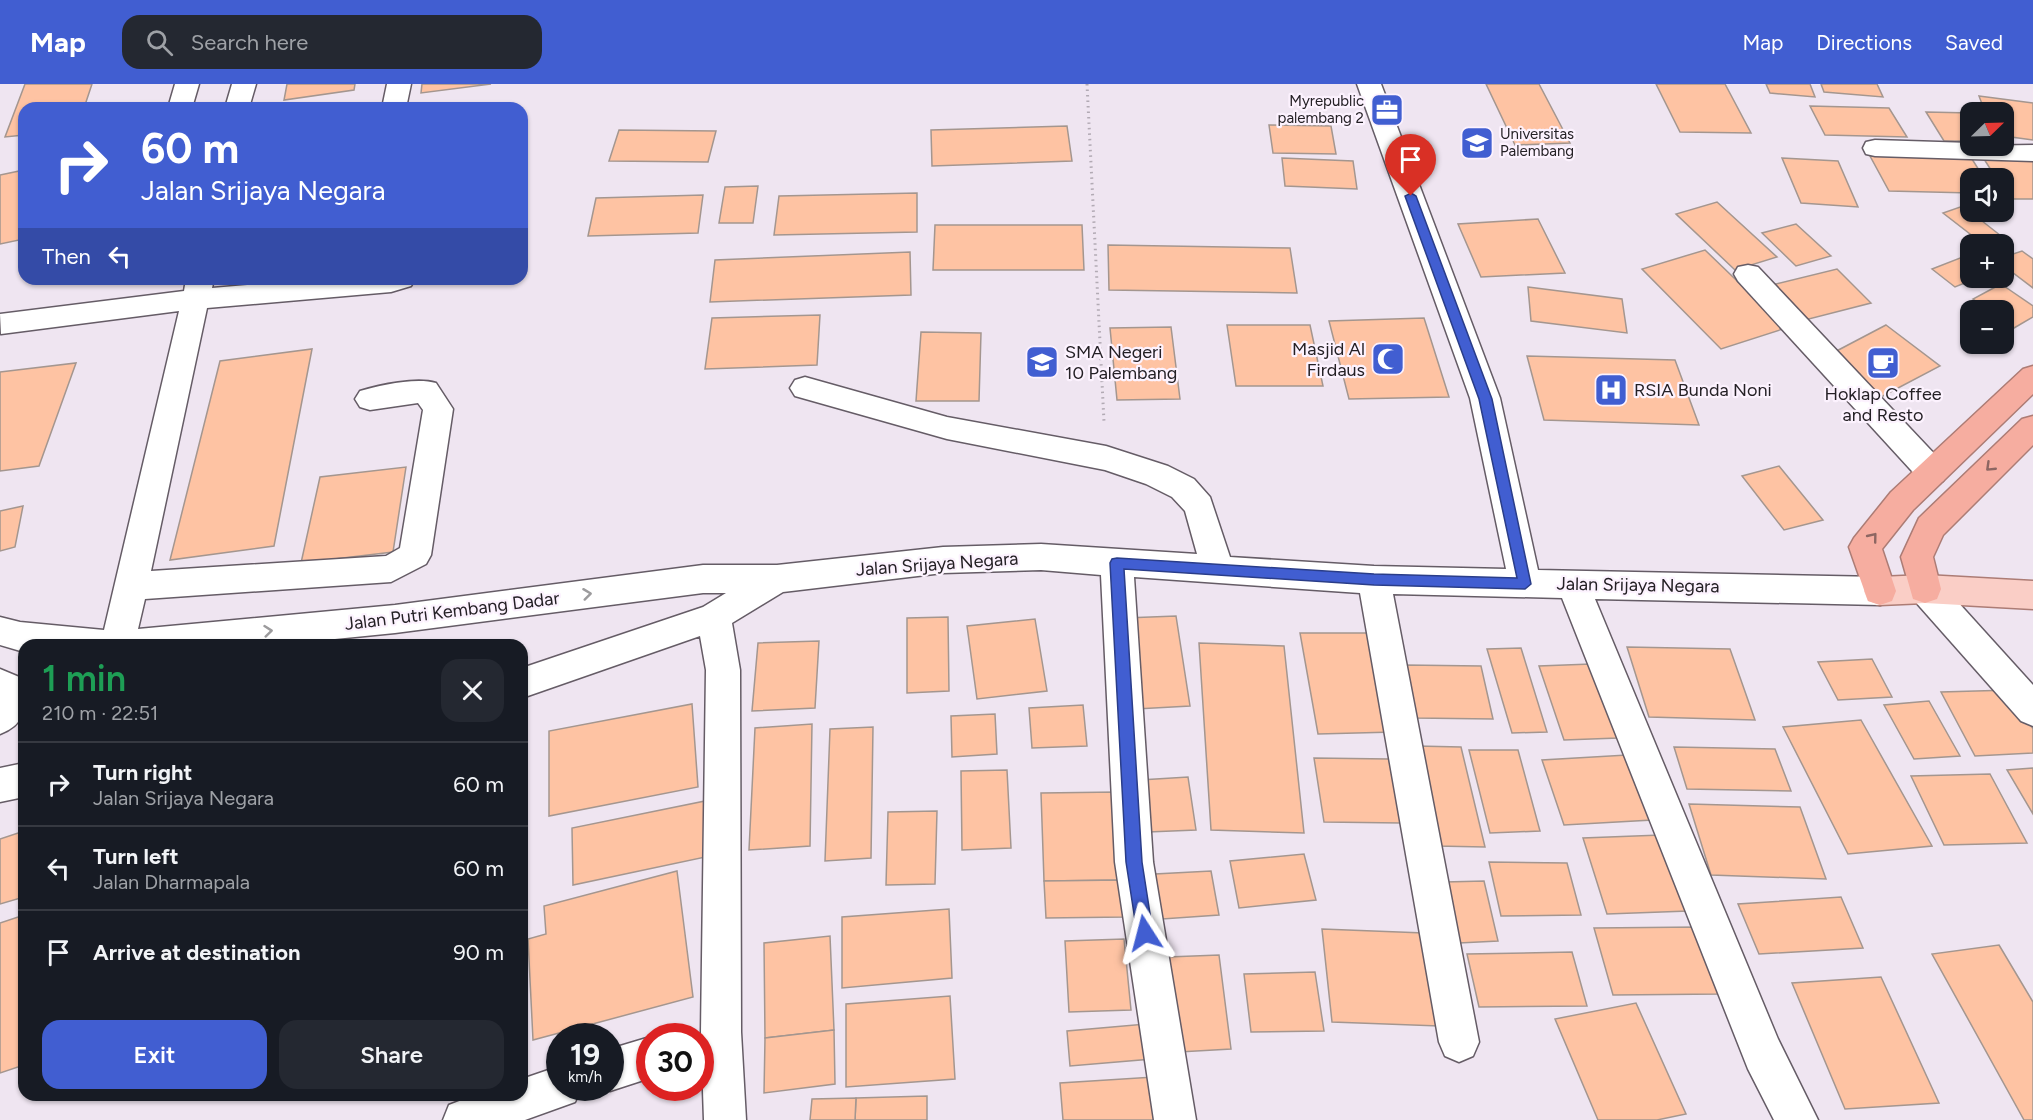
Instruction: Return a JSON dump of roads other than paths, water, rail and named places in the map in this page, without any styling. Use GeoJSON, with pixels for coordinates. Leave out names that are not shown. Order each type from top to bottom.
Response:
{"type":"FeatureCollection","features":[{"type":"Feature","properties":{"kind":"highway"},"geometry":{"type":"LineString","coordinates":[[1880,591],[1865,547],[1902,501],[2033,377]]}},
{"type":"Feature","properties":{"kind":"highway"},"geometry":{"type":"LineString","coordinates":[[1925,589],[1917,557],[1930,527],[2033,427]]}},
{"type":"Feature","properties":{"kind":"main road","name":"Jalan Srijaya Negara"},"geometry":{"type":"LineString","coordinates":[[1880,591],[1925,589],[2033,595]]}},
{"type":"Feature","properties":{"kind":"street"},"geometry":{"type":"LineString","coordinates":[[182,102],[187,84]]}},
{"type":"Feature","properties":{"kind":"street"},"geometry":{"type":"LineString","coordinates":[[239,102],[244,84]]}},
{"type":"Feature","properties":{"kind":"street"},"geometry":{"type":"LineString","coordinates":[[395,102],[399,84]]}},
{"type":"Feature","properties":{"kind":"street"},"geometry":{"type":"LineString","coordinates":[[1369,84],[1485,399],[1525,584]]}},
{"type":"Feature","properties":{"kind":"street"},"geometry":{"type":"LineString","coordinates":[[1875,148],[2033,153]]}},
{"type":"Feature","properties":{"kind":"street"},"geometry":{"type":"LineString","coordinates":[[1748,274],[1932,472]]}},
{"type":"Feature","properties":{"kind":"street"},"geometry":{"type":"LineString","coordinates":[[1,324],[198,289],[310,285]]}},
{"type":"Feature","properties":{"kind":"street"},"geometry":{"type":"LineString","coordinates":[[118,639],[198,289]]}},
{"type":"Feature","properties":{"kind":"street"},"geometry":{"type":"LineString","coordinates":[[805,387],[946,428],[1106,458],[1157,476],[1182,488],[1199,506],[1218,570]]}},
{"type":"Feature","properties":{"kind":"street"},"geometry":{"type":"LineString","coordinates":[[131,586],[391,569],[415,555],[438,409],[426,391],[370,399]]}},
{"type":"Feature","properties":{"kind":"street","name":"Jalan Srijaya Negara"},"geometry":{"type":"LineString","coordinates":[[528,681],[714,617],[777,579],[942,560],[1041,557],[1374,580],[1880,591]]}},
{"type":"Feature","properties":{"kind":"street"},"geometry":{"type":"LineString","coordinates":[[1117,563],[1134,862],[1175,1120]]}},
{"type":"Feature","properties":{"kind":"street","name":"Jalan Putri Kembang Dadar"},"geometry":{"type":"LineString","coordinates":[[188,639],[395,619],[703,579],[777,579]]}},
{"type":"Feature","properties":{"kind":"street"},"geometry":{"type":"LineString","coordinates":[[1374,580],[1459,1042]]}},
{"type":"Feature","properties":{"kind":"street"},"geometry":{"type":"LineString","coordinates":[[1572,583],[1762,1054],[1797,1120]]}},
{"type":"Feature","properties":{"kind":"street"},"geometry":{"type":"LineString","coordinates":[[1925,589],[2033,710]]}},
{"type":"Feature","properties":{"kind":"street"},"geometry":{"type":"LineString","coordinates":[[711,1023],[723,670],[714,617]]}},
{"type":"Feature","properties":{"kind":"street"},"geometry":{"type":"LineString","coordinates":[[0,631],[20,637],[41,639]]}},
{"type":"Feature","properties":{"kind":"street"},"geometry":{"type":"LineString","coordinates":[[0,684],[12,690],[14,700],[0,718]]}},
{"type":"Feature","properties":{"kind":"street"},"geometry":{"type":"LineString","coordinates":[[0,785],[18,781]]}},
{"type":"Feature","properties":{"kind":"street"},"geometry":{"type":"LineString","coordinates":[[714,1054],[725,1120]]}},
{"type":"Feature","properties":{"kind":"street"},"geometry":{"type":"LineString","coordinates":[[528,1099],[546,1093]]}},
{"type":"Feature","properties":{"kind":"street"},"geometry":{"type":"LineString","coordinates":[[464,1120],[521,1101]]}},
{"type":"Feature","properties":{"kind":"place","name":"Myrepublic palembang 2"},"geometry":{"type":"Point","coordinates":[1387,110]}},
{"type":"Feature","properties":{"kind":"place","name":"Universitas Palembang"},"geometry":{"type":"Point","coordinates":[1477,143]}},
{"type":"Feature","properties":{"kind":"place","name":"Masjid Al Firdaus"},"geometry":{"type":"Point","coordinates":[1388,359]}},
{"type":"Feature","properties":{"kind":"place","name":"SMA Negeri 10 Palembang"},"geometry":{"type":"Point","coordinates":[1042,362]}},
{"type":"Feature","properties":{"kind":"place","name":"Hoklap Coffee and Resto"},"geometry":{"type":"Point","coordinates":[1883,363]}},
{"type":"Feature","properties":{"kind":"place","name":"RSIA Bunda Noni"},"geometry":{"type":"Point","coordinates":[1611,390]}}]}
